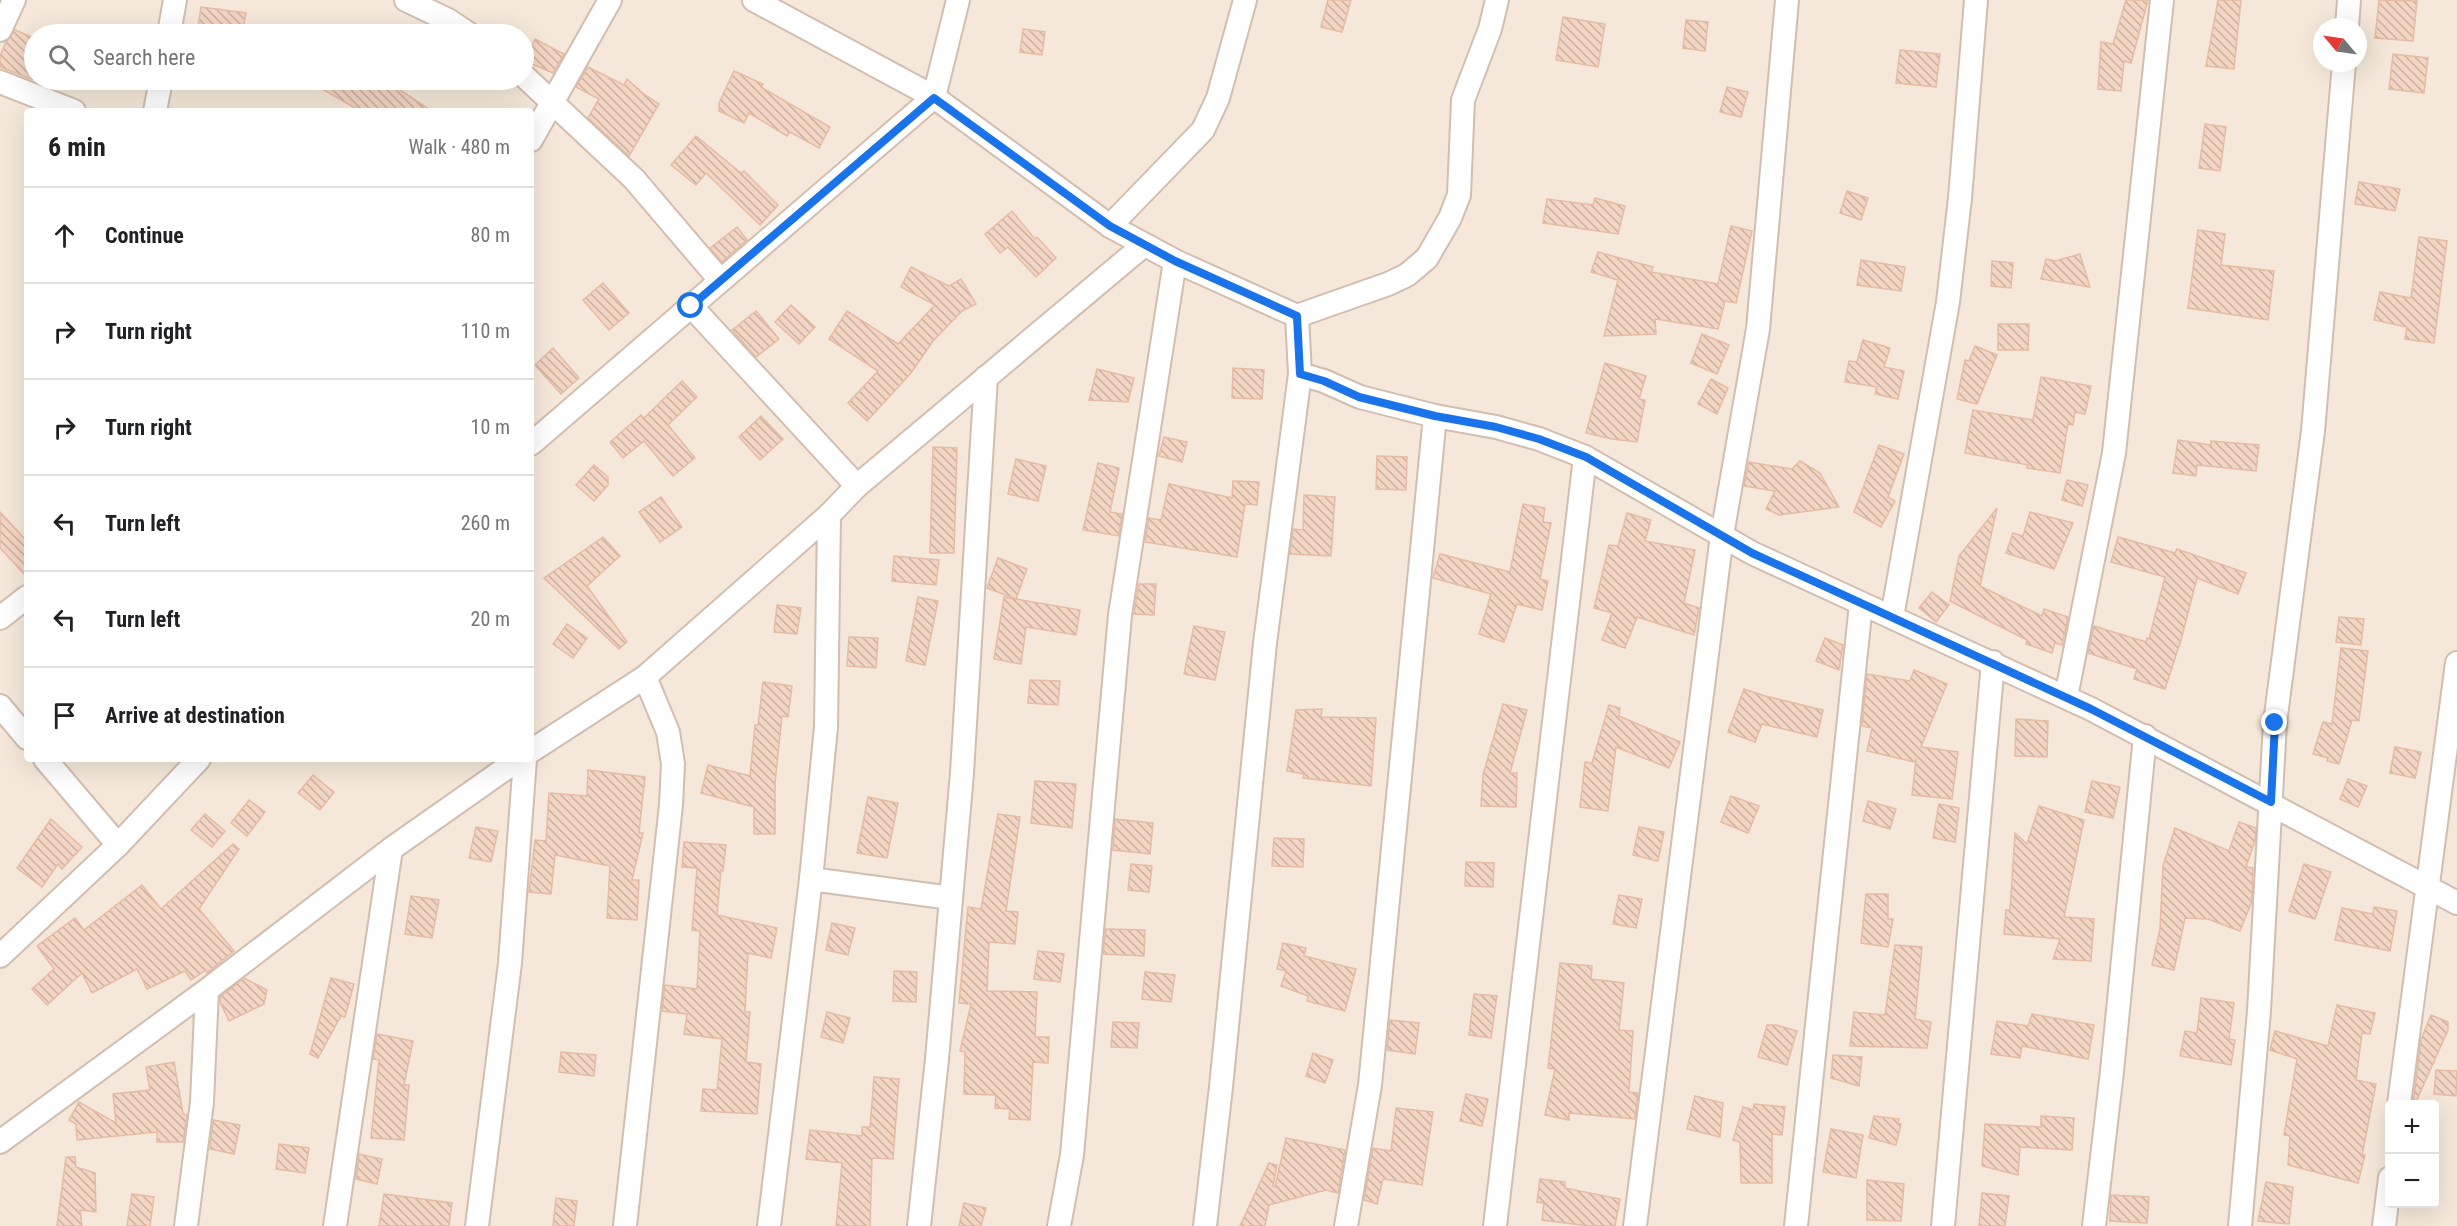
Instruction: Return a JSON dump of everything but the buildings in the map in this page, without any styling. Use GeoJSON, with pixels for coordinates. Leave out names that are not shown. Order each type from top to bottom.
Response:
{"type":"FeatureCollection","features":[{"type":"Feature","properties":{"kind":"street"},"geometry":{"type":"LineString","coordinates":[[0,30],[14,0]]}},
{"type":"Feature","properties":{"kind":"street"},"geometry":{"type":"LineString","coordinates":[[171,24],[175,0]]}},
{"type":"Feature","properties":{"kind":"street"},"geometry":{"type":"LineString","coordinates":[[406,0],[454,24]]}},
{"type":"Feature","properties":{"kind":"street"},"geometry":{"type":"LineString","coordinates":[[534,134],[610,0]]}},
{"type":"Feature","properties":{"kind":"street"},"geometry":{"type":"LineString","coordinates":[[754,0],[777,5],[934,98],[1110,226],[1175,261],[1297,316],[1388,284],[1407,275],[1427,258],[1450,218],[1459,195],[1463,100],[1490,30],[1497,0]]}},
{"type":"Feature","properties":{"kind":"street"},"geometry":{"type":"LineString","coordinates":[[534,434],[691,306],[934,98],[958,0]]}},
{"type":"Feature","properties":{"kind":"street"},"geometry":{"type":"LineString","coordinates":[[1110,226],[1203,130],[1218,98],[1245,0]]}},
{"type":"Feature","properties":{"kind":"street"},"geometry":{"type":"LineString","coordinates":[[1635,1226],[1722,535],[1758,329],[1787,0]]}},
{"type":"Feature","properties":{"kind":"street"},"geometry":{"type":"LineString","coordinates":[[1892,617],[1948,302],[1960,198],[1976,0]]}},
{"type":"Feature","properties":{"kind":"street"},"geometry":{"type":"LineString","coordinates":[[2066,697],[2114,453],[2162,0]]}},
{"type":"Feature","properties":{"kind":"street"},"geometry":{"type":"LineString","coordinates":[[2348,18],[2349,0]]}},
{"type":"Feature","properties":{"kind":"street"},"geometry":{"type":"LineString","coordinates":[[2240,1226],[2259,1011],[2275,723],[2313,431],[2343,72]]}},
{"type":"Feature","properties":{"kind":"street"},"geometry":{"type":"LineString","coordinates":[[0,82],[66,108]]}},
{"type":"Feature","properties":{"kind":"street"},"geometry":{"type":"LineString","coordinates":[[534,86],[634,179],[720,280]]}},
{"type":"Feature","properties":{"kind":"street"},"geometry":{"type":"LineString","coordinates":[[156,108],[159,90]]}},
{"type":"Feature","properties":{"kind":"street"},"geometry":{"type":"LineString","coordinates":[[534,749],[645,677],[829,515],[857,486],[1143,245]]}},
{"type":"Feature","properties":{"kind":"street"},"geometry":{"type":"LineString","coordinates":[[1059,1226],[1072,1155],[1120,615],[1175,261]]}},
{"type":"Feature","properties":{"kind":"street"},"geometry":{"type":"LineString","coordinates":[[691,306],[857,486]]}},
{"type":"Feature","properties":{"kind":"street"},"geometry":{"type":"LineString","coordinates":[[1204,1226],[1221,1087],[1265,643],[1300,374],[1297,316]]}},
{"type":"Feature","properties":{"kind":"street"},"geometry":{"type":"LineString","coordinates":[[1300,374],[1324,381],[1359,397],[1435,416],[1496,427],[1539,439],[1586,457],[1752,553],[1993,662],[2145,736],[2457,903]]}},
{"type":"Feature","properties":{"kind":"street"},"geometry":{"type":"LineString","coordinates":[[919,1226],[962,773],[986,378]]}},
{"type":"Feature","properties":{"kind":"street"},"geometry":{"type":"LineString","coordinates":[[1346,1226],[1370,1085],[1435,416]]}},
{"type":"Feature","properties":{"kind":"street"},"geometry":{"type":"LineString","coordinates":[[1495,1226],[1586,457]]}},
{"type":"Feature","properties":{"kind":"street"},"geometry":{"type":"LineString","coordinates":[[769,1226],[811,879],[826,727],[829,515]]}},
{"type":"Feature","properties":{"kind":"street"},"geometry":{"type":"LineString","coordinates":[[0,618],[24,599]]}},
{"type":"Feature","properties":{"kind":"street"},"geometry":{"type":"LineString","coordinates":[[1796,1226],[1861,604]]}},
{"type":"Feature","properties":{"kind":"street"},"geometry":{"type":"LineString","coordinates":[[1943,1226],[1993,662]]}},
{"type":"Feature","properties":{"kind":"street"},"geometry":{"type":"LineString","coordinates":[[2400,1100],[2457,663]]}},
{"type":"Feature","properties":{"kind":"street"},"geometry":{"type":"LineString","coordinates":[[625,1226],[671,805],[673,764],[668,732],[645,677]]}},
{"type":"Feature","properties":{"kind":"street"},"geometry":{"type":"LineString","coordinates":[[0,706],[24,734]]}},
{"type":"Feature","properties":{"kind":"street"},"geometry":{"type":"LineString","coordinates":[[2094,1226],[2112,1071],[2145,736]]}},
{"type":"Feature","properties":{"kind":"street"},"geometry":{"type":"LineString","coordinates":[[48,762],[118,845]]}},
{"type":"Feature","properties":{"kind":"street"},"geometry":{"type":"LineString","coordinates":[[0,956],[118,845],[196,762]]}},
{"type":"Feature","properties":{"kind":"street"},"geometry":{"type":"LineString","coordinates":[[0,1142],[207,990],[391,849],[515,762]]}},
{"type":"Feature","properties":{"kind":"street"},"geometry":{"type":"LineString","coordinates":[[477,1226],[510,963],[525,762]]}},
{"type":"Feature","properties":{"kind":"street"},"geometry":{"type":"LineString","coordinates":[[335,1226],[391,849]]}},
{"type":"Feature","properties":{"kind":"street"},"geometry":{"type":"LineString","coordinates":[[811,879],[951,897]]}},
{"type":"Feature","properties":{"kind":"street"},"geometry":{"type":"LineString","coordinates":[[186,1226],[202,1102],[207,990]]}},
{"type":"Feature","properties":{"kind":"street"},"geometry":{"type":"LineString","coordinates":[[2384,1226],[2386,1208]]}},
{"type":"Feature","properties":{"kind":"shaded area"},"geometry":{"type":"Polygon","coordinates":[[[0,0],[2457,0],[2457,1226],[0,1226],[0,0]]]}},
{"type":"Feature","properties":{"kind":"route"},"geometry":{"type":"LineString","coordinates":[[691,306],[934,98],[1110,226],[1175,261],[1297,316],[1300,374],[1324,381],[1359,397],[1435,416],[1496,427],[1539,439],[1586,457],[1752,553],[2091,709],[2271,802],[2275,723]]}}]}
